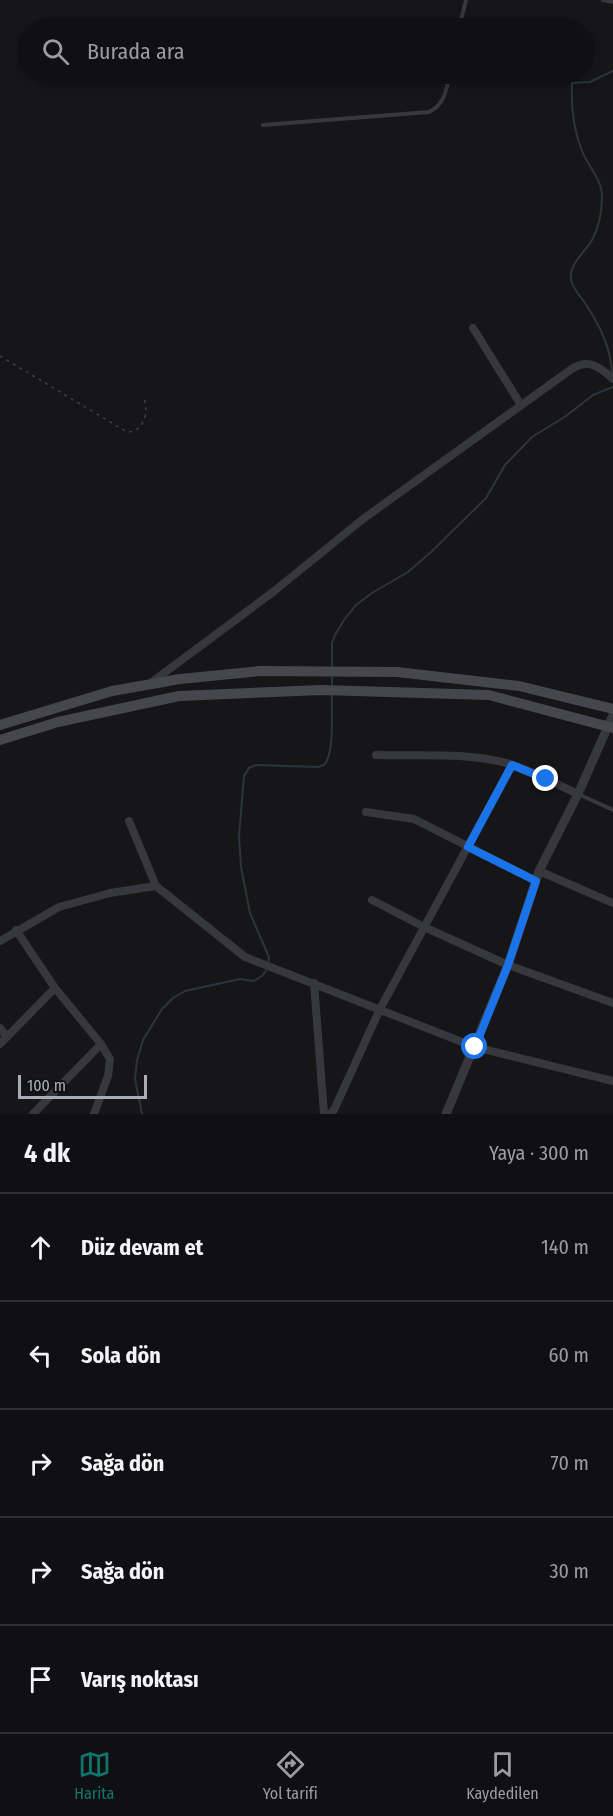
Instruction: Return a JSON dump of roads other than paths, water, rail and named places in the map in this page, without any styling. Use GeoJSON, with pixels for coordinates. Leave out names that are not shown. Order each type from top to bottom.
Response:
{"type":"FeatureCollection","features":[{"type":"Feature","properties":{"kind":"main road"},"geometry":{"type":"LineString","coordinates":[[0,725],[112,691],[180,679],[260,670],[397,672],[519,686],[613,709]]}},
{"type":"Feature","properties":{"kind":"main road"},"geometry":{"type":"LineString","coordinates":[[0,740],[58,722],[179,696],[322,690],[489,695],[611,727]]}},
{"type":"Feature","properties":{"kind":"street"},"geometry":{"type":"LineString","coordinates":[[473,328],[521,405]]}},
{"type":"Feature","properties":{"kind":"street"},"geometry":{"type":"LineString","coordinates":[[150,684],[273,592],[363,519],[573,368],[591,363],[613,379]]}},
{"type":"Feature","properties":{"kind":"street"},"geometry":{"type":"LineString","coordinates":[[446,1114],[508,965],[539,871],[611,727],[613,715]]}},
{"type":"Feature","properties":{"kind":"street"},"geometry":{"type":"LineString","coordinates":[[376,756],[464,756],[512,765],[579,794]]}},
{"type":"Feature","properties":{"kind":"street"},"geometry":{"type":"LineString","coordinates":[[330,1114],[334,1110],[380,1009],[512,765]]}},
{"type":"Feature","properties":{"kind":"street"},"geometry":{"type":"LineString","coordinates":[[366,812],[414,819],[536,881]]}},
{"type":"Feature","properties":{"kind":"street"},"geometry":{"type":"LineString","coordinates":[[129,821],[156,886],[245,957],[475,1047],[613,1081]]}},
{"type":"Feature","properties":{"kind":"street"},"geometry":{"type":"LineString","coordinates":[[539,871],[613,903]]}},
{"type":"Feature","properties":{"kind":"street"},"geometry":{"type":"LineString","coordinates":[[0,941],[59,907],[110,893],[156,886]]}},
{"type":"Feature","properties":{"kind":"street"},"geometry":{"type":"LineString","coordinates":[[372,900],[424,927],[508,965],[613,1004]]}},
{"type":"Feature","properties":{"kind":"street"},"geometry":{"type":"LineString","coordinates":[[16,930],[55,988],[101,1044],[110,1059],[108,1076],[94,1114]]}},
{"type":"Feature","properties":{"kind":"street"},"geometry":{"type":"LineString","coordinates":[[314,983],[324,1114]]}},
{"type":"Feature","properties":{"kind":"street"},"geometry":{"type":"LineString","coordinates":[[0,1044],[55,988]]}},
{"type":"Feature","properties":{"kind":"street"},"geometry":{"type":"LineString","coordinates":[[0,1028],[7,1037]]}},
{"type":"Feature","properties":{"kind":"street"},"geometry":{"type":"LineString","coordinates":[[33,1114],[101,1044]]}},
{"type":"Feature","properties":{"kind":"lane"},"geometry":{"type":"LineString","coordinates":[[462,18],[466,0]]}},
{"type":"Feature","properties":{"kind":"lane"},"geometry":{"type":"LineString","coordinates":[[603,0],[613,2]]}},
{"type":"Feature","properties":{"kind":"lane"},"geometry":{"type":"LineString","coordinates":[[263,125],[429,112],[439,106],[447,84]]}},
{"type":"Feature","properties":{"kind":"lane"},"geometry":{"type":"LineString","coordinates":[[579,794],[613,810]]}},
{"type":"Feature","properties":{"kind":"waterway"},"geometry":{"type":"LineString","coordinates":[[595,80],[613,71]]}},
{"type":"Feature","properties":{"kind":"waterway"},"geometry":{"type":"LineString","coordinates":[[572,84],[572,109],[576,134],[585,157],[600,184],[602,196],[597,230],[572,268],[571,279],[604,337],[612,375]]}},
{"type":"Feature","properties":{"kind":"waterway"},"geometry":{"type":"LineString","coordinates":[[332,666],[332,643],[335,635],[356,605],[408,572],[431,552],[486,498],[505,465],[532,437],[566,416],[593,395],[613,387]]}},
{"type":"Feature","properties":{"kind":"waterway"},"geometry":{"type":"LineString","coordinates":[[332,677],[332,685]]}},
{"type":"Feature","properties":{"kind":"waterway"},"geometry":{"type":"LineString","coordinates":[[142,1114],[135,1079],[137,1060],[143,1040],[162,1009],[173,998],[185,991],[240,979],[254,981],[268,968],[269,957],[250,913],[241,867],[239,836],[244,776],[249,768],[256,765],[318,767],[324,765],[330,751],[332,695]]}}]}
